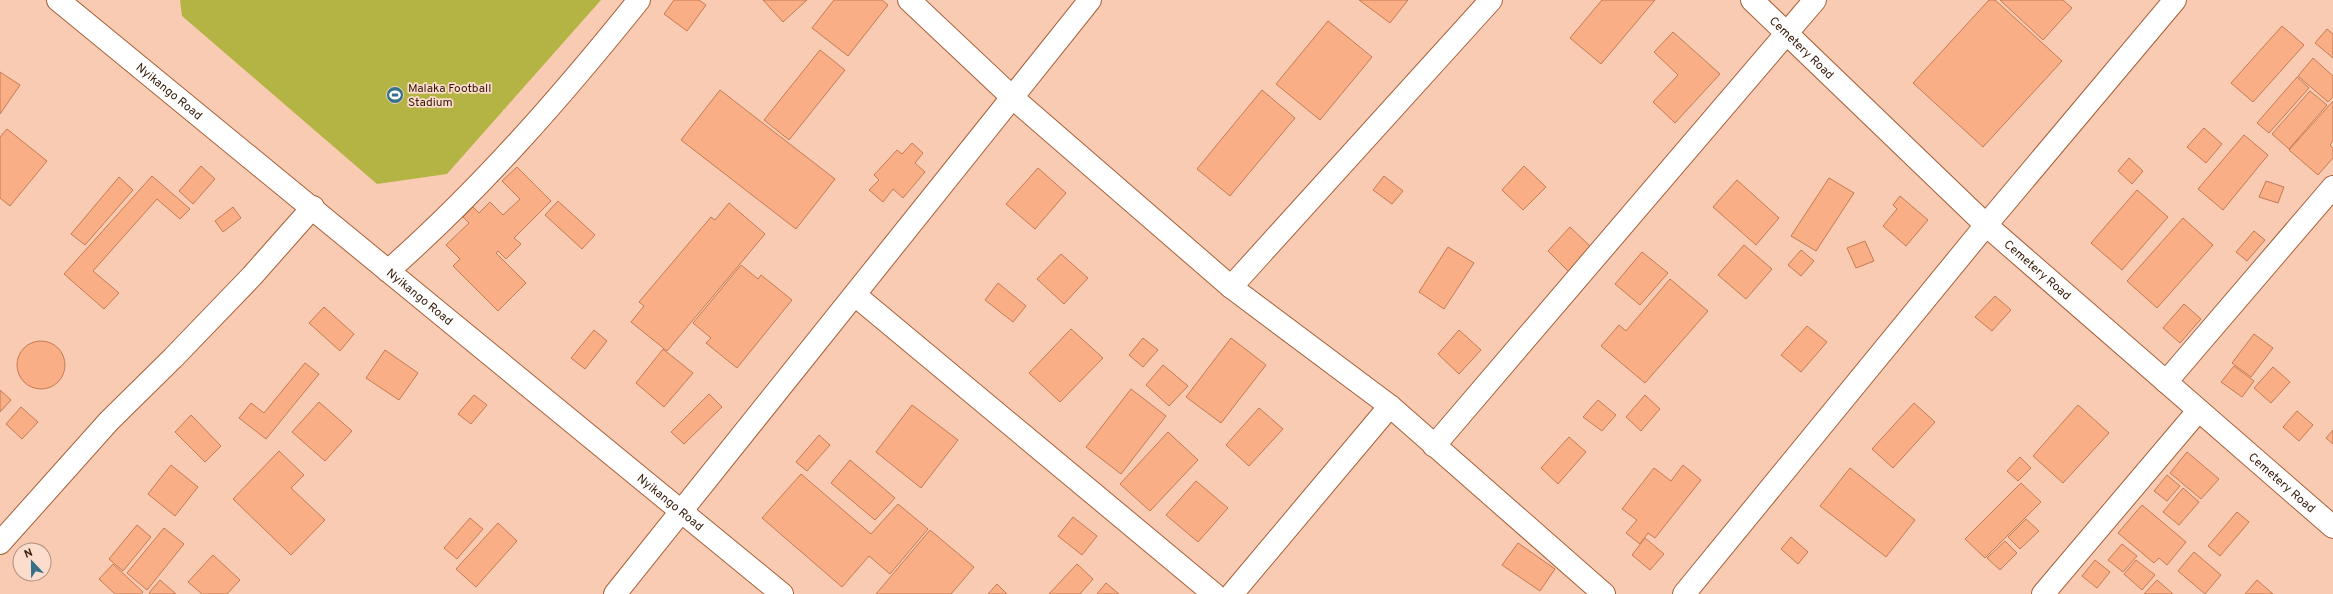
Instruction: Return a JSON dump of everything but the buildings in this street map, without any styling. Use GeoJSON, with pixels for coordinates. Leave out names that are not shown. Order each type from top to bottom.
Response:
{"type":"FeatureCollection","features":[{"type":"Feature","properties":{"kind":"street","name":"Nyikango Road"},"geometry":{"type":"LineString","coordinates":[[58,0],[313,207],[388,271],[782,594]]}},
{"type":"Feature","properties":{"kind":"street"},"geometry":{"type":"LineString","coordinates":[[388,271],[439,226],[580,74],[639,0]]}},
{"type":"Feature","properties":{"kind":"street"},"geometry":{"type":"LineString","coordinates":[[909,0],[1013,98],[1231,287],[1390,406],[1604,594]]}},
{"type":"Feature","properties":{"kind":"street"},"geometry":{"type":"LineString","coordinates":[[615,594],[1090,0]]}},
{"type":"Feature","properties":{"kind":"street"},"geometry":{"type":"LineString","coordinates":[[1231,287],[1491,0]]}},
{"type":"Feature","properties":{"kind":"street","name":"Cemetery Road"},"geometry":{"type":"LineString","coordinates":[[1752,0],[1986,225],[2333,527]]}},
{"type":"Feature","properties":{"kind":"street"},"geometry":{"type":"LineString","coordinates":[[1434,446],[1786,32],[1815,0]]}},
{"type":"Feature","properties":{"kind":"street"},"geometry":{"type":"LineString","coordinates":[[1684,594],[1986,225],[2175,0]]}},
{"type":"Feature","properties":{"kind":"street"},"geometry":{"type":"LineString","coordinates":[[2166,382],[2333,187]]}},
{"type":"Feature","properties":{"kind":"street"},"geometry":{"type":"LineString","coordinates":[[0,543],[109,421],[210,320],[313,207]]}},
{"type":"Feature","properties":{"kind":"street"},"geometry":{"type":"LineString","coordinates":[[855,295],[1214,594]]}},
{"type":"Feature","properties":{"kind":"street"},"geometry":{"type":"LineString","coordinates":[[1232,594],[1390,406]]}},
{"type":"Feature","properties":{"kind":"street"},"geometry":{"type":"LineString","coordinates":[[2043,594],[2198,411]]}},
{"type":"Feature","properties":{"kind":"shaded area","name":"Malaka Football Stadium"},"geometry":{"type":"Polygon","coordinates":[[[180,0],[601,0],[447,174],[377,184],[182,16],[180,0]]]}},
{"type":"Feature","properties":{"kind":"place","name":"Malaka Football Stadium"},"geometry":{"type":"Point","coordinates":[395,95]}}]}
